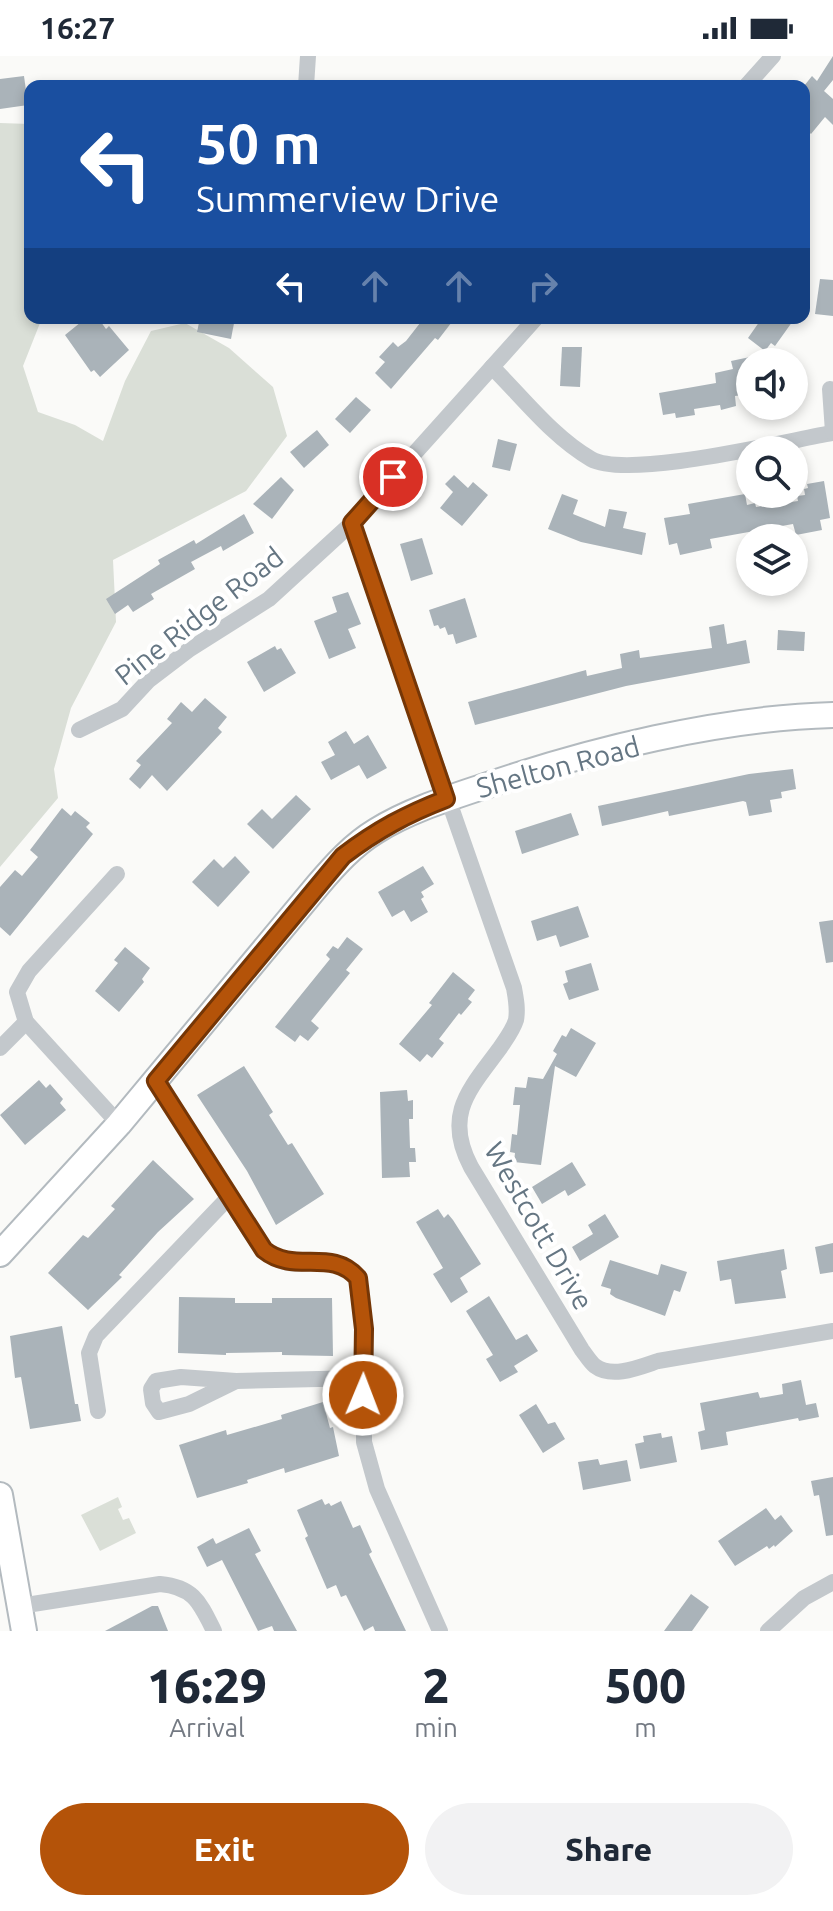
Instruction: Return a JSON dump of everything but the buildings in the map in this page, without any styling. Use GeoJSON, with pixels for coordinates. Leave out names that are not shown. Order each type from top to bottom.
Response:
{"type":"FeatureCollection","features":[{"type":"Feature","properties":{"kind":"street"},"geometry":{"type":"LineString","coordinates":[[306,80],[308,56]]}},
{"type":"Feature","properties":{"kind":"street"},"geometry":{"type":"LineString","coordinates":[[751,80],[773,56]]}},
{"type":"Feature","properties":{"kind":"street","name":"Pine Ridge Road"},"geometry":{"type":"LineString","coordinates":[[79,730],[122,709],[148,681],[190,649],[269,599],[352,523],[531,324]]}},
{"type":"Feature","properties":{"kind":"street"},"geometry":{"type":"LineString","coordinates":[[492,367],[563,439],[593,460],[614,467],[690,459],[833,432],[830,389]]}},
{"type":"Feature","properties":{"kind":"street","name":"Westcott Drive"},"geometry":{"type":"LineString","coordinates":[[352,523],[514,988],[516,1021],[461,1105],[459,1137],[471,1167],[595,1367],[612,1372],[636,1369],[658,1361],[833,1331]]}},
{"type":"Feature","properties":{"kind":"street","name":"Shelton Road"},"geometry":{"type":"LineString","coordinates":[[0,1254],[119,1124],[343,856],[375,832],[412,812],[537,768],[682,734],[797,716],[833,715]]}},
{"type":"Feature","properties":{"kind":"street"},"geometry":{"type":"LineString","coordinates":[[117,874],[29,971],[17,992],[26,1022],[119,1124]]}},
{"type":"Feature","properties":{"kind":"street"},"geometry":{"type":"LineString","coordinates":[[0,1048],[26,1022]]}},
{"type":"Feature","properties":{"kind":"street"},"geometry":{"type":"LineString","coordinates":[[156,1081],[252,1235],[274,1258],[296,1263],[340,1263],[358,1278],[364,1329],[364,1442],[370,1468],[440,1631]]}},
{"type":"Feature","properties":{"kind":"street"},"geometry":{"type":"LineString","coordinates":[[98,1411],[89,1353],[96,1336],[229,1197]]}},
{"type":"Feature","properties":{"kind":"street"},"geometry":{"type":"LineString","coordinates":[[236,1381],[362,1378]]}},
{"type":"Feature","properties":{"kind":"street"},"geometry":{"type":"LineString","coordinates":[[0,1495],[24,1631]]}},
{"type":"Feature","properties":{"kind":"street"},"geometry":{"type":"LineString","coordinates":[[768,1631],[804,1598],[833,1582]]}},
{"type":"Feature","properties":{"kind":"street"},"geometry":{"type":"LineString","coordinates":[[20,1606],[160,1584],[176,1585],[188,1590],[198,1602],[214,1631]]}},
{"type":"Feature","properties":{"kind":"shaded area"},"geometry":{"type":"Polygon","coordinates":[[[0,123],[24,124],[24,324],[40,324],[23,366],[38,412],[75,425],[103,441],[125,381],[151,331],[187,324],[229,348],[273,387],[287,436],[246,491],[113,560],[116,622],[71,708],[54,769],[58,798],[0,867],[0,123]]]}},
{"type":"Feature","properties":{"kind":"shaded area"},"geometry":{"type":"Polygon","coordinates":[[[118,1497],[122,1507],[118,1509],[123,1520],[129,1518],[136,1533],[100,1551],[81,1515],[118,1497]]]}},
{"type":"Feature","properties":{"kind":"route"},"geometry":{"type":"LineString","coordinates":[[363,1395],[364,1329],[358,1278],[340,1263],[285,1262],[264,1250],[156,1081],[343,856],[375,832],[412,812],[446,799],[352,523],[393,477]]}}]}
